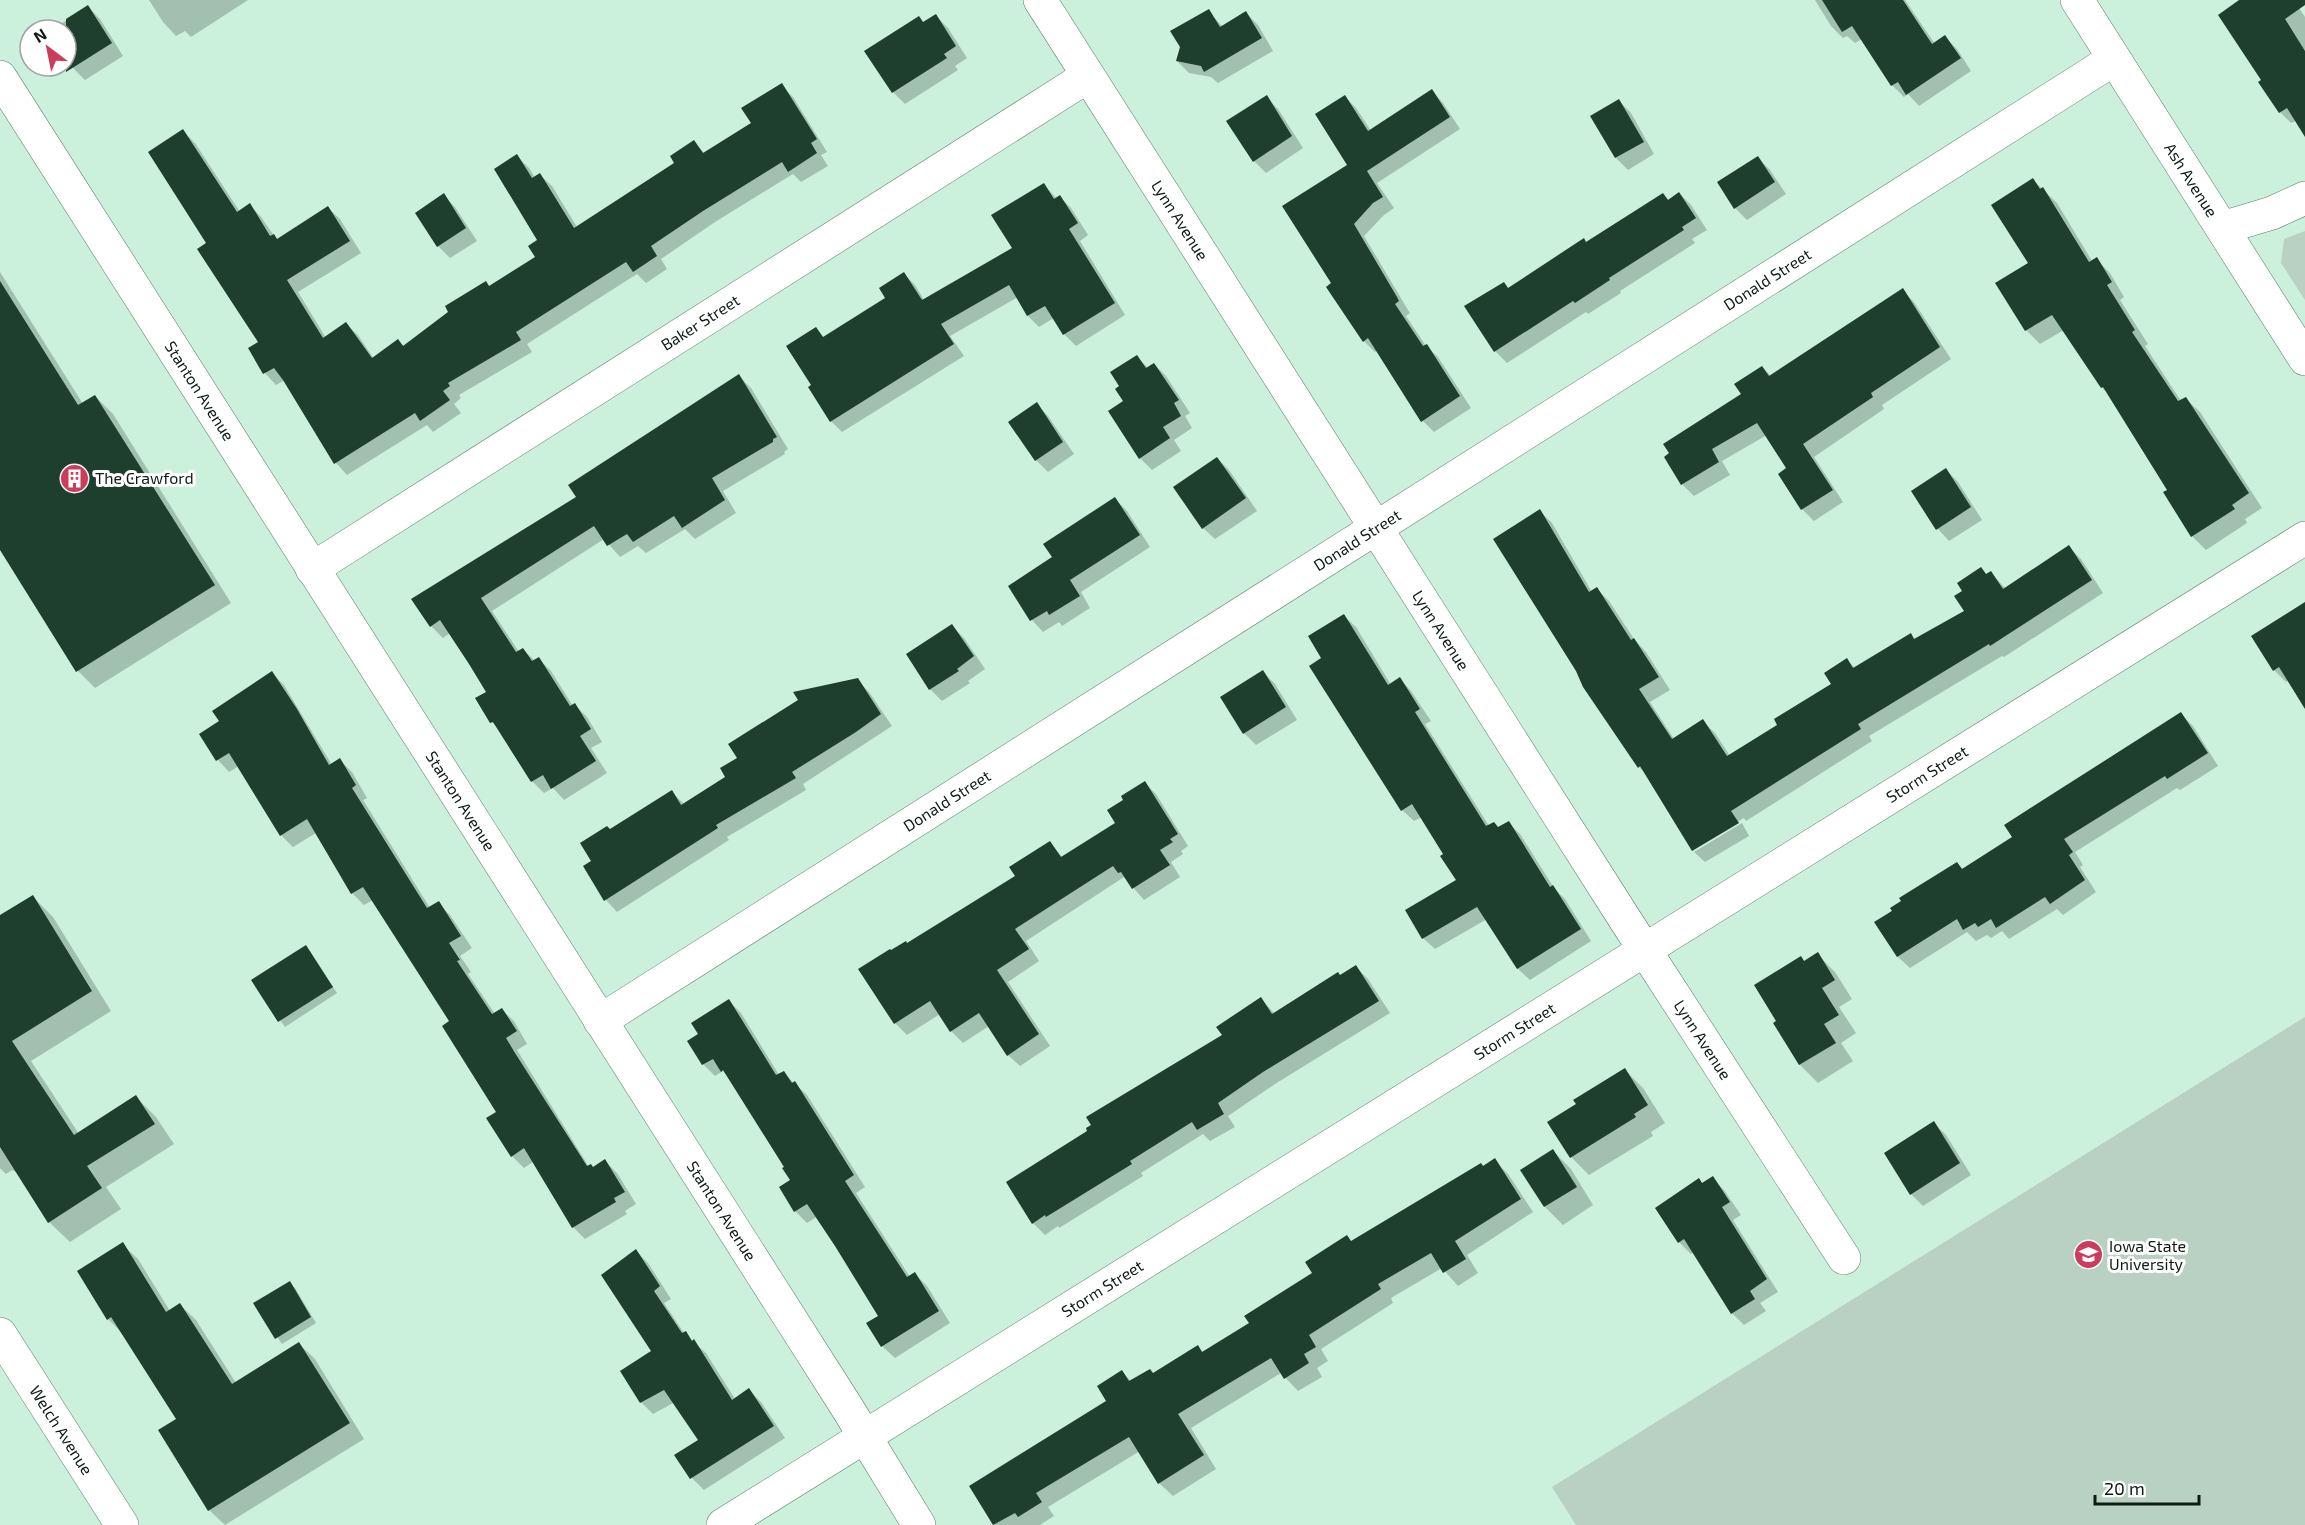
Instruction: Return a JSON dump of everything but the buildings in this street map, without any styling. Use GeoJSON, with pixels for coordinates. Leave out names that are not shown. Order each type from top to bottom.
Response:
{"type":"FeatureCollection","features":[{"type":"Feature","properties":{"kind":"street","name":"Lynn Avenue"},"geometry":{"type":"LineString","coordinates":[[1040,0],[1644,950],[1844,1258]]}},
{"type":"Feature","properties":{"kind":"street","name":"Ash Avenue"},"geometry":{"type":"LineString","coordinates":[[2077,0],[2305,359]]}},
{"type":"Feature","properties":{"kind":"street","name":"Donald Street"},"geometry":{"type":"LineString","coordinates":[[600,1021],[2114,59]]}},
{"type":"Feature","properties":{"kind":"street","name":"Baker Street"},"geometry":{"type":"LineString","coordinates":[[312,568],[1088,76]]}},
{"type":"Feature","properties":{"kind":"street","name":"Stanton Avenue"},"geometry":{"type":"LineString","coordinates":[[0,77],[919,1525]]}},
{"type":"Feature","properties":{"kind":"street"},"geometry":{"type":"LineString","coordinates":[[2222,228],[2272,213],[2305,198]]}},
{"type":"Feature","properties":{"kind":"street","name":"Storm Street"},"geometry":{"type":"LineString","coordinates":[[723,1525],[2305,538]]}},
{"type":"Feature","properties":{"kind":"street","name":"Welch Avenue"},"geometry":{"type":"LineString","coordinates":[[0,1334],[122,1525]]}},
{"type":"Feature","properties":{"kind":"green space"},"geometry":{"type":"Polygon","coordinates":[[[2305,231],[2305,300],[2281,263],[2284,239],[2305,231]]]}},
{"type":"Feature","properties":{"kind":"green space","name":"Iowa State University"},"geometry":{"type":"Polygon","coordinates":[[[2305,1017],[2305,1525],[1576,1525],[1552,1487],[2305,1017]]]}},
{"type":"Feature","properties":{"kind":"place","name":"The Crawford"},"geometry":{"type":"Point","coordinates":[74,478]}},
{"type":"Feature","properties":{"kind":"place","name":"Iowa State University"},"geometry":{"type":"Point","coordinates":[2088,1255]}}]}
